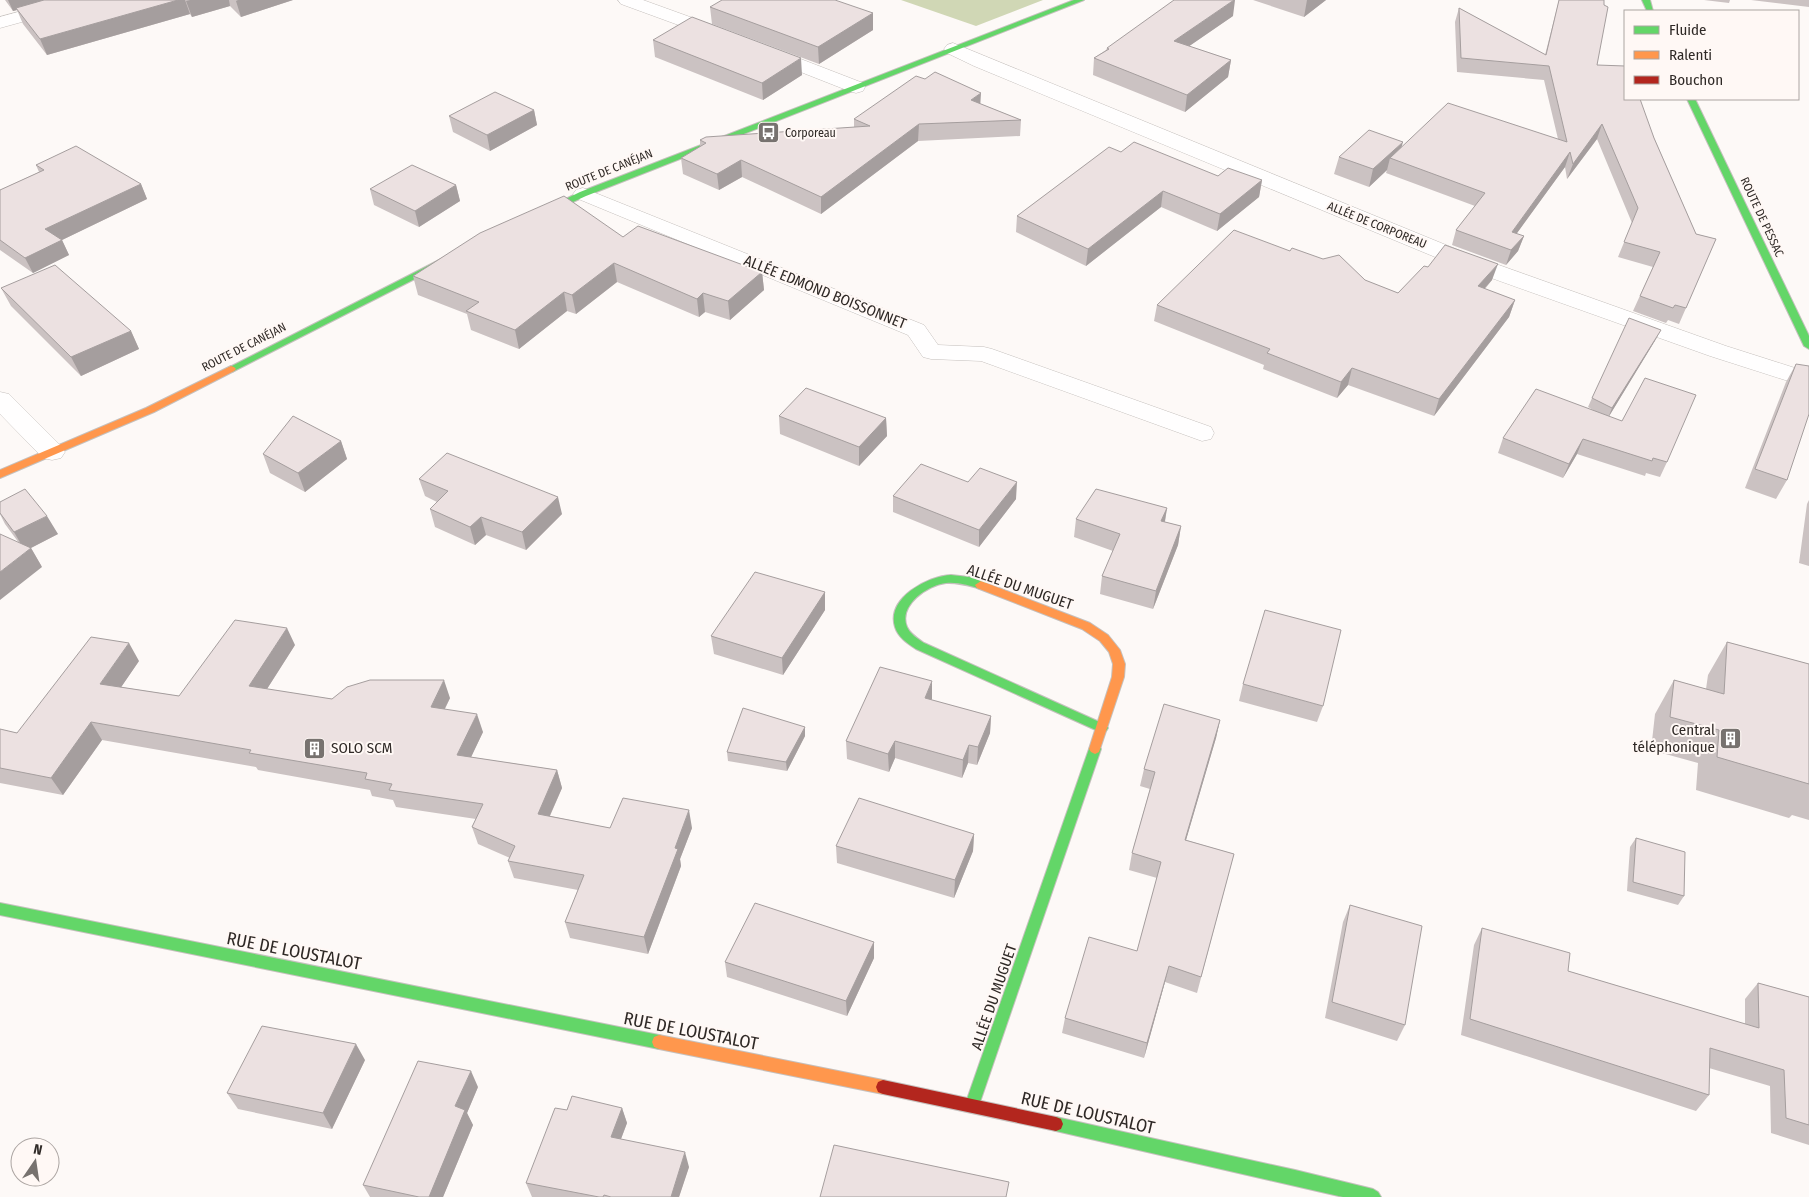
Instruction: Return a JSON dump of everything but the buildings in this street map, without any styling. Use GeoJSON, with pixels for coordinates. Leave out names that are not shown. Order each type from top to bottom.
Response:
{"type":"FeatureCollection","features":[{"type":"Feature","properties":{"kind":"street"},"geometry":{"type":"LineString","coordinates":[[0,23],[81,0]]}},
{"type":"Feature","properties":{"kind":"street"},"geometry":{"type":"LineString","coordinates":[[628,0],[736,40]]}},
{"type":"Feature","properties":{"kind":"street","name":"ROUTE DE CANÉJAN"},"geometry":{"type":"LineString","coordinates":[[522,222],[583,194],[1080,0]]}},
{"type":"Feature","properties":{"kind":"street"},"geometry":{"type":"LineString","coordinates":[[754,47],[856,87]]}},
{"type":"Feature","properties":{"kind":"street","name":"ALLÉE DE CORPOREAU"},"geometry":{"type":"LineString","coordinates":[[953,49],[990,66],[1460,259],[1718,351],[1793,375],[1809,376]]}},
{"type":"Feature","properties":{"kind":"street","name":"ROUTE DE PESSAC"},"geometry":{"type":"LineString","coordinates":[[1691,100],[1809,346]]}},
{"type":"Feature","properties":{"kind":"street","name":"ALLÉE EDMOND BOISSONNET"},"geometry":{"type":"LineString","coordinates":[[583,194],[916,330],[930,352],[984,354],[1202,433]]}},
{"type":"Feature","properties":{"kind":"street","name":"ROUTE DE CANÉJAN"},"geometry":{"type":"LineString","coordinates":[[0,474],[150,410],[461,252]]}},
{"type":"Feature","properties":{"kind":"street"},"geometry":{"type":"LineString","coordinates":[[0,400],[52,452]]}},
{"type":"Feature","properties":{"kind":"street","name":"ALLÉE DU MUGUET"},"geometry":{"type":"LineString","coordinates":[[972,1105],[1102,728],[1119,671],[1116,657],[1107,641],[1099,633],[1086,626],[970,581],[948,579],[925,585],[910,597],[901,613],[900,626],[907,636],[920,646],[1102,728]]}},
{"type":"Feature","properties":{"kind":"street","name":"RUE DE LOUSTALOT"},"geometry":{"type":"LineString","coordinates":[[0,909],[972,1105],[1295,1177],[1373,1197]]}},
{"type":"Feature","properties":{"kind":"green space"},"geometry":{"type":"Polygon","coordinates":[[[901,0],[1043,0],[976,26],[901,0]]]}},
{"type":"Feature","properties":{"kind":"traffic: fast"},"geometry":{"type":"LineString","coordinates":[[537,215],[583,194],[1080,0]]}},
{"type":"Feature","properties":{"kind":"traffic: fast"},"geometry":{"type":"LineString","coordinates":[[1646,0],[1650,10]]}},
{"type":"Feature","properties":{"kind":"traffic: fast"},"geometry":{"type":"LineString","coordinates":[[1691,100],[1809,346]]}},
{"type":"Feature","properties":{"kind":"traffic: fast"},"geometry":{"type":"LineString","coordinates":[[231,369],[447,259]]}},
{"type":"Feature","properties":{"kind":"traffic: fast"},"geometry":{"type":"LineString","coordinates":[[981,585],[964,580],[951,579],[926,585],[919,589],[902,609],[900,615],[902,630],[920,646],[1102,728]]}},
{"type":"Feature","properties":{"kind":"traffic: fast"},"geometry":{"type":"LineString","coordinates":[[972,1105],[1095,749]]}},
{"type":"Feature","properties":{"kind":"traffic: fast"},"geometry":{"type":"LineString","coordinates":[[0,909],[659,1042]]}},
{"type":"Feature","properties":{"kind":"traffic: fast"},"geometry":{"type":"LineString","coordinates":[[1056,1124],[1295,1177],[1373,1197]]}},
{"type":"Feature","properties":{"kind":"traffic: slow"},"geometry":{"type":"LineString","coordinates":[[0,474],[150,410],[231,369]]}},
{"type":"Feature","properties":{"kind":"traffic: slow"},"geometry":{"type":"LineString","coordinates":[[981,585],[1086,626],[1104,638],[1114,650],[1119,664],[1118,677],[1095,749]]}},
{"type":"Feature","properties":{"kind":"traffic: slow"},"geometry":{"type":"LineString","coordinates":[[659,1042],[883,1087]]}},
{"type":"Feature","properties":{"kind":"traffic: jam"},"geometry":{"type":"LineString","coordinates":[[883,1087],[1056,1124]]}},
{"type":"Feature","properties":{"kind":"place","name":"Corporeau"},"geometry":{"type":"Point","coordinates":[769,133]}},
{"type":"Feature","properties":{"kind":"place","name":"Central téléphonique"},"geometry":{"type":"Point","coordinates":[1731,739]}},
{"type":"Feature","properties":{"kind":"place","name":"SOLO SCM"},"geometry":{"type":"Point","coordinates":[315,748]}}]}
